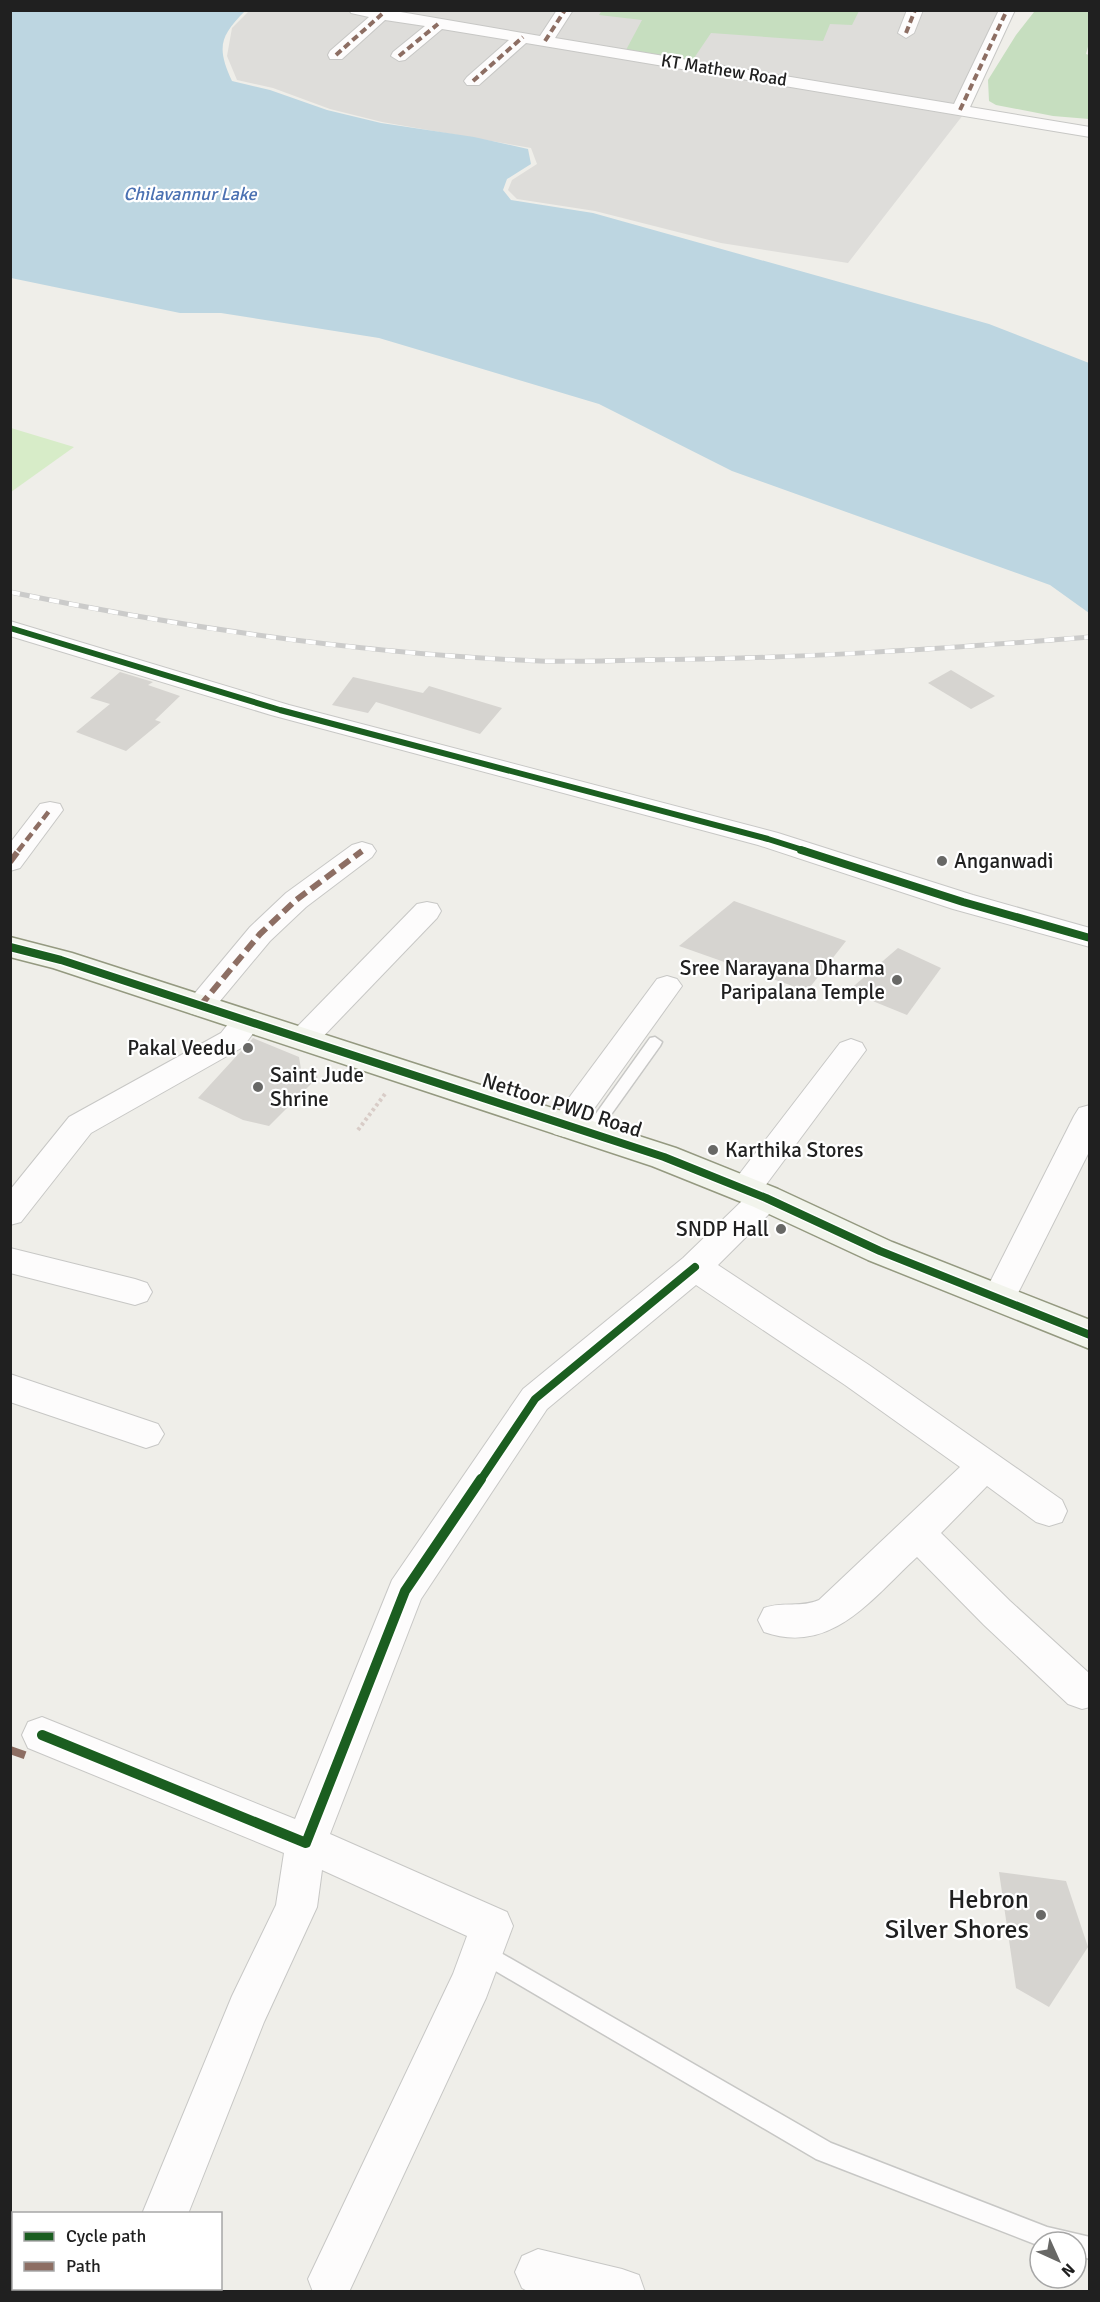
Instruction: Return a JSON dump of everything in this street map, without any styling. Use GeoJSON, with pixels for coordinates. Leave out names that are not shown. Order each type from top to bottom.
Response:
{"type":"FeatureCollection","features":[{"type":"Feature","properties":{"kind":"street","name":"KT Mathew Road"},"geometry":{"type":"LineString","coordinates":[[357,10],[1089,132]]}},
{"type":"Feature","properties":{"kind":"street"},"geometry":{"type":"LineString","coordinates":[[545,41],[565,10]]}},
{"type":"Feature","properties":{"kind":"street"},"geometry":{"type":"LineString","coordinates":[[906,33],[915,10]]}},
{"type":"Feature","properties":{"kind":"street"},"geometry":{"type":"LineString","coordinates":[[960,110],[1007,10]]}},
{"type":"Feature","properties":{"kind":"street"},"geometry":{"type":"LineString","coordinates":[[336,55],[382,15]]}},
{"type":"Feature","properties":{"kind":"street"},"geometry":{"type":"LineString","coordinates":[[399,56],[438,24]]}},
{"type":"Feature","properties":{"kind":"street"},"geometry":{"type":"LineString","coordinates":[[473,81],[523,37]]}},
{"type":"Feature","properties":{"kind":"street"},"geometry":{"type":"LineString","coordinates":[[10,628],[280,710],[768,839],[963,902],[1089,938]]}},
{"type":"Feature","properties":{"kind":"street"},"geometry":{"type":"LineString","coordinates":[[10,862],[50,810]]}},
{"type":"Feature","properties":{"kind":"street"},"geometry":{"type":"LineString","coordinates":[[200,1006],[260,934],[296,900],[362,851]]}},
{"type":"Feature","properties":{"kind":"street"},"geometry":{"type":"LineString","coordinates":[[303,1039],[427,911]]}},
{"type":"Feature","properties":{"kind":"street","name":"Nettoor PWD Road"},"geometry":{"type":"LineString","coordinates":[[10,947],[61,960],[664,1157],[756,1194],[880,1251],[1089,1335]]}},
{"type":"Feature","properties":{"kind":"street"},"geometry":{"type":"LineString","coordinates":[[578,1130],[667,986]]}},
{"type":"Feature","properties":{"kind":"street"},"geometry":{"type":"LineString","coordinates":[[10,1213],[80,1125],[232,1040],[247,1021]]}},
{"type":"Feature","properties":{"kind":"street"},"geometry":{"type":"LineString","coordinates":[[166,2212],[247,2011],[296,1907],[306,1844],[405,1591],[535,1399],[695,1267],[756,1194],[851,1050]]}},
{"type":"Feature","properties":{"kind":"street"},"geometry":{"type":"LineString","coordinates":[[999,1298],[1028,1244],[1089,1116]]}},
{"type":"Feature","properties":{"kind":"street"},"geometry":{"type":"LineString","coordinates":[[10,1260],[135,1292]]}},
{"type":"Feature","properties":{"kind":"street"},"geometry":{"type":"LineString","coordinates":[[695,1267],[985,1465],[1048,1512]]}},
{"type":"Feature","properties":{"kind":"street"},"geometry":{"type":"LineString","coordinates":[[10,1388],[146,1434]]}},
{"type":"Feature","properties":{"kind":"street"},"geometry":{"type":"LineString","coordinates":[[777,1620],[813,1621],[832,1612],[951,1501],[985,1465]]}},
{"type":"Feature","properties":{"kind":"street"},"geometry":{"type":"LineString","coordinates":[[917,1533],[997,1613],[1082,1692]]}},
{"type":"Feature","properties":{"kind":"street"},"geometry":{"type":"LineString","coordinates":[[42,1735],[306,1844],[492,1926],[471,1983],[330,2279]]}},
{"type":"Feature","properties":{"kind":"street"},"geometry":{"type":"LineString","coordinates":[[538,2272],[622,2292]]}},
{"type":"Feature","properties":{"kind":"lane"},"geometry":{"type":"LineString","coordinates":[[578,1130],[655,1042]]}},
{"type":"Feature","properties":{"kind":"lane"},"geometry":{"type":"LineString","coordinates":[[482,1952],[824,2151],[1028,2231]]}},
{"type":"Feature","properties":{"kind":"path"},"geometry":{"type":"LineString","coordinates":[[358,1130],[401,1072]]}},
{"type":"Feature","properties":{"kind":"shaded area"},"geometry":{"type":"Polygon","coordinates":[[[249,11],[1014,11],[963,115],[848,263],[721,243],[595,211],[517,199],[508,190],[512,180],[537,164],[531,148],[382,122],[330,109],[273,88],[237,80],[227,56],[232,28],[249,11]]]}},
{"type":"Feature","properties":{"kind":"green space"},"geometry":{"type":"Polygon","coordinates":[[[602,10],[859,11],[852,25],[830,24],[823,41],[711,33],[692,61],[626,50],[642,20],[599,15],[602,10]]]}},
{"type":"Feature","properties":{"kind":"green space"},"geometry":{"type":"Polygon","coordinates":[[[1034,12],[1089,12],[1089,43],[1086,54],[1089,55],[1089,119],[1053,116],[996,105],[989,101],[988,80],[1016,35],[1034,12]]]}},
{"type":"Feature","properties":{"kind":"green space"},"geometry":{"type":"Polygon","coordinates":[[[11,428],[74,447],[11,492],[11,428]]]}},
{"type":"Feature","properties":{"kind":"water","name":"Chilavannur Lake"},"geometry":{"type":"Polygon","coordinates":[[[11,10],[245,11],[230,28],[223,43],[224,60],[232,81],[270,90],[327,110],[381,123],[474,137],[528,149],[531,164],[507,179],[503,190],[511,200],[593,213],[989,324],[1089,363],[1089,613],[1050,585],[732,471],[599,404],[379,338],[221,313],[180,313],[11,278],[11,10]]]}},
{"type":"Feature","properties":{"kind":"building"},"geometry":{"type":"Polygon","coordinates":[[[951,670],[995,696],[971,709],[928,683],[951,670]]]}},
{"type":"Feature","properties":{"kind":"building"},"geometry":{"type":"Polygon","coordinates":[[[120,672],[153,682],[148,685],[180,696],[155,720],[161,722],[126,751],[76,732],[110,704],[90,698],[120,672]]]}},
{"type":"Feature","properties":{"kind":"building"},"geometry":{"type":"Polygon","coordinates":[[[353,677],[423,693],[429,686],[502,708],[480,734],[376,702],[368,713],[332,705],[353,677]]]}},
{"type":"Feature","properties":{"kind":"building"},"geometry":{"type":"Polygon","coordinates":[[[734,901],[846,941],[807,991],[679,946],[734,901]]]}},
{"type":"Feature","properties":{"kind":"building","name":"Sree Narayana Dharma Paripalana Temple"},"geometry":{"type":"Polygon","coordinates":[[[898,948],[941,968],[907,1015],[848,991],[898,948]]]}},
{"type":"Feature","properties":{"kind":"building","name":"Saint Jude Shrine"},"geometry":{"type":"Polygon","coordinates":[[[253,1038],[299,1057],[301,1069],[318,1077],[269,1126],[243,1120],[198,1098],[253,1038]]]}},
{"type":"Feature","properties":{"kind":"building","name":"Hebron Silver Shores"},"geometry":{"type":"Polygon","coordinates":[[[999,1872],[1066,1881],[1088,1947],[1049,2007],[1016,1988],[999,1872]]]}},
{"type":"Feature","properties":{"kind":"railway"},"geometry":{"type":"LineString","coordinates":[[10,592],[207,628],[340,646],[473,658],[540,661],[811,655],[1090,637]]}},
{"type":"Feature","properties":{"kind":"marked path"},"geometry":{"type":"LineString","coordinates":[[545,41],[565,10]]}},
{"type":"Feature","properties":{"kind":"marked path"},"geometry":{"type":"LineString","coordinates":[[906,33],[915,10]]}},
{"type":"Feature","properties":{"kind":"marked path"},"geometry":{"type":"LineString","coordinates":[[960,110],[1007,10]]}},
{"type":"Feature","properties":{"kind":"marked path"},"geometry":{"type":"LineString","coordinates":[[336,55],[382,14]]}},
{"type":"Feature","properties":{"kind":"marked path"},"geometry":{"type":"LineString","coordinates":[[399,56],[438,24]]}},
{"type":"Feature","properties":{"kind":"marked path"},"geometry":{"type":"LineString","coordinates":[[473,81],[523,37]]}},
{"type":"Feature","properties":{"kind":"marked path"},"geometry":{"type":"LineString","coordinates":[[10,862],[50,810]]}},
{"type":"Feature","properties":{"kind":"marked path"},"geometry":{"type":"LineString","coordinates":[[200,1006],[260,934],[296,900],[362,851]]}},
{"type":"Feature","properties":{"kind":"marked path"},"geometry":{"type":"LineString","coordinates":[[10,1750],[27,1756]]}},
{"type":"Feature","properties":{"kind":"cycle path"},"geometry":{"type":"LineString","coordinates":[[10,628],[280,710],[768,839],[963,902],[1090,938]]}},
{"type":"Feature","properties":{"kind":"cycle path"},"geometry":{"type":"LineString","coordinates":[[10,947],[61,960],[664,1157],[766,1198],[880,1251],[1090,1335]]}},
{"type":"Feature","properties":{"kind":"cycle path"},"geometry":{"type":"LineString","coordinates":[[42,1735],[306,1843],[405,1591],[535,1399],[695,1267]]}},
{"type":"Feature","properties":{"kind":"place","name":"Anganwadi"},"geometry":{"type":"Point","coordinates":[942,861]}},
{"type":"Feature","properties":{"kind":"place","name":"Sree Narayana Dharma Paripalana Temple"},"geometry":{"type":"Point","coordinates":[897,980]}},
{"type":"Feature","properties":{"kind":"place","name":"Pakal Veedu"},"geometry":{"type":"Point","coordinates":[248,1048]}},
{"type":"Feature","properties":{"kind":"place","name":"Saint Jude Shrine"},"geometry":{"type":"Point","coordinates":[258,1087]}},
{"type":"Feature","properties":{"kind":"place","name":"Karthika Stores"},"geometry":{"type":"Point","coordinates":[713,1150]}},
{"type":"Feature","properties":{"kind":"place","name":"SNDP Hall"},"geometry":{"type":"Point","coordinates":[781,1229]}},
{"type":"Feature","properties":{"kind":"place","name":"Hebron Silver Shores"},"geometry":{"type":"Point","coordinates":[1041,1915]}}]}
